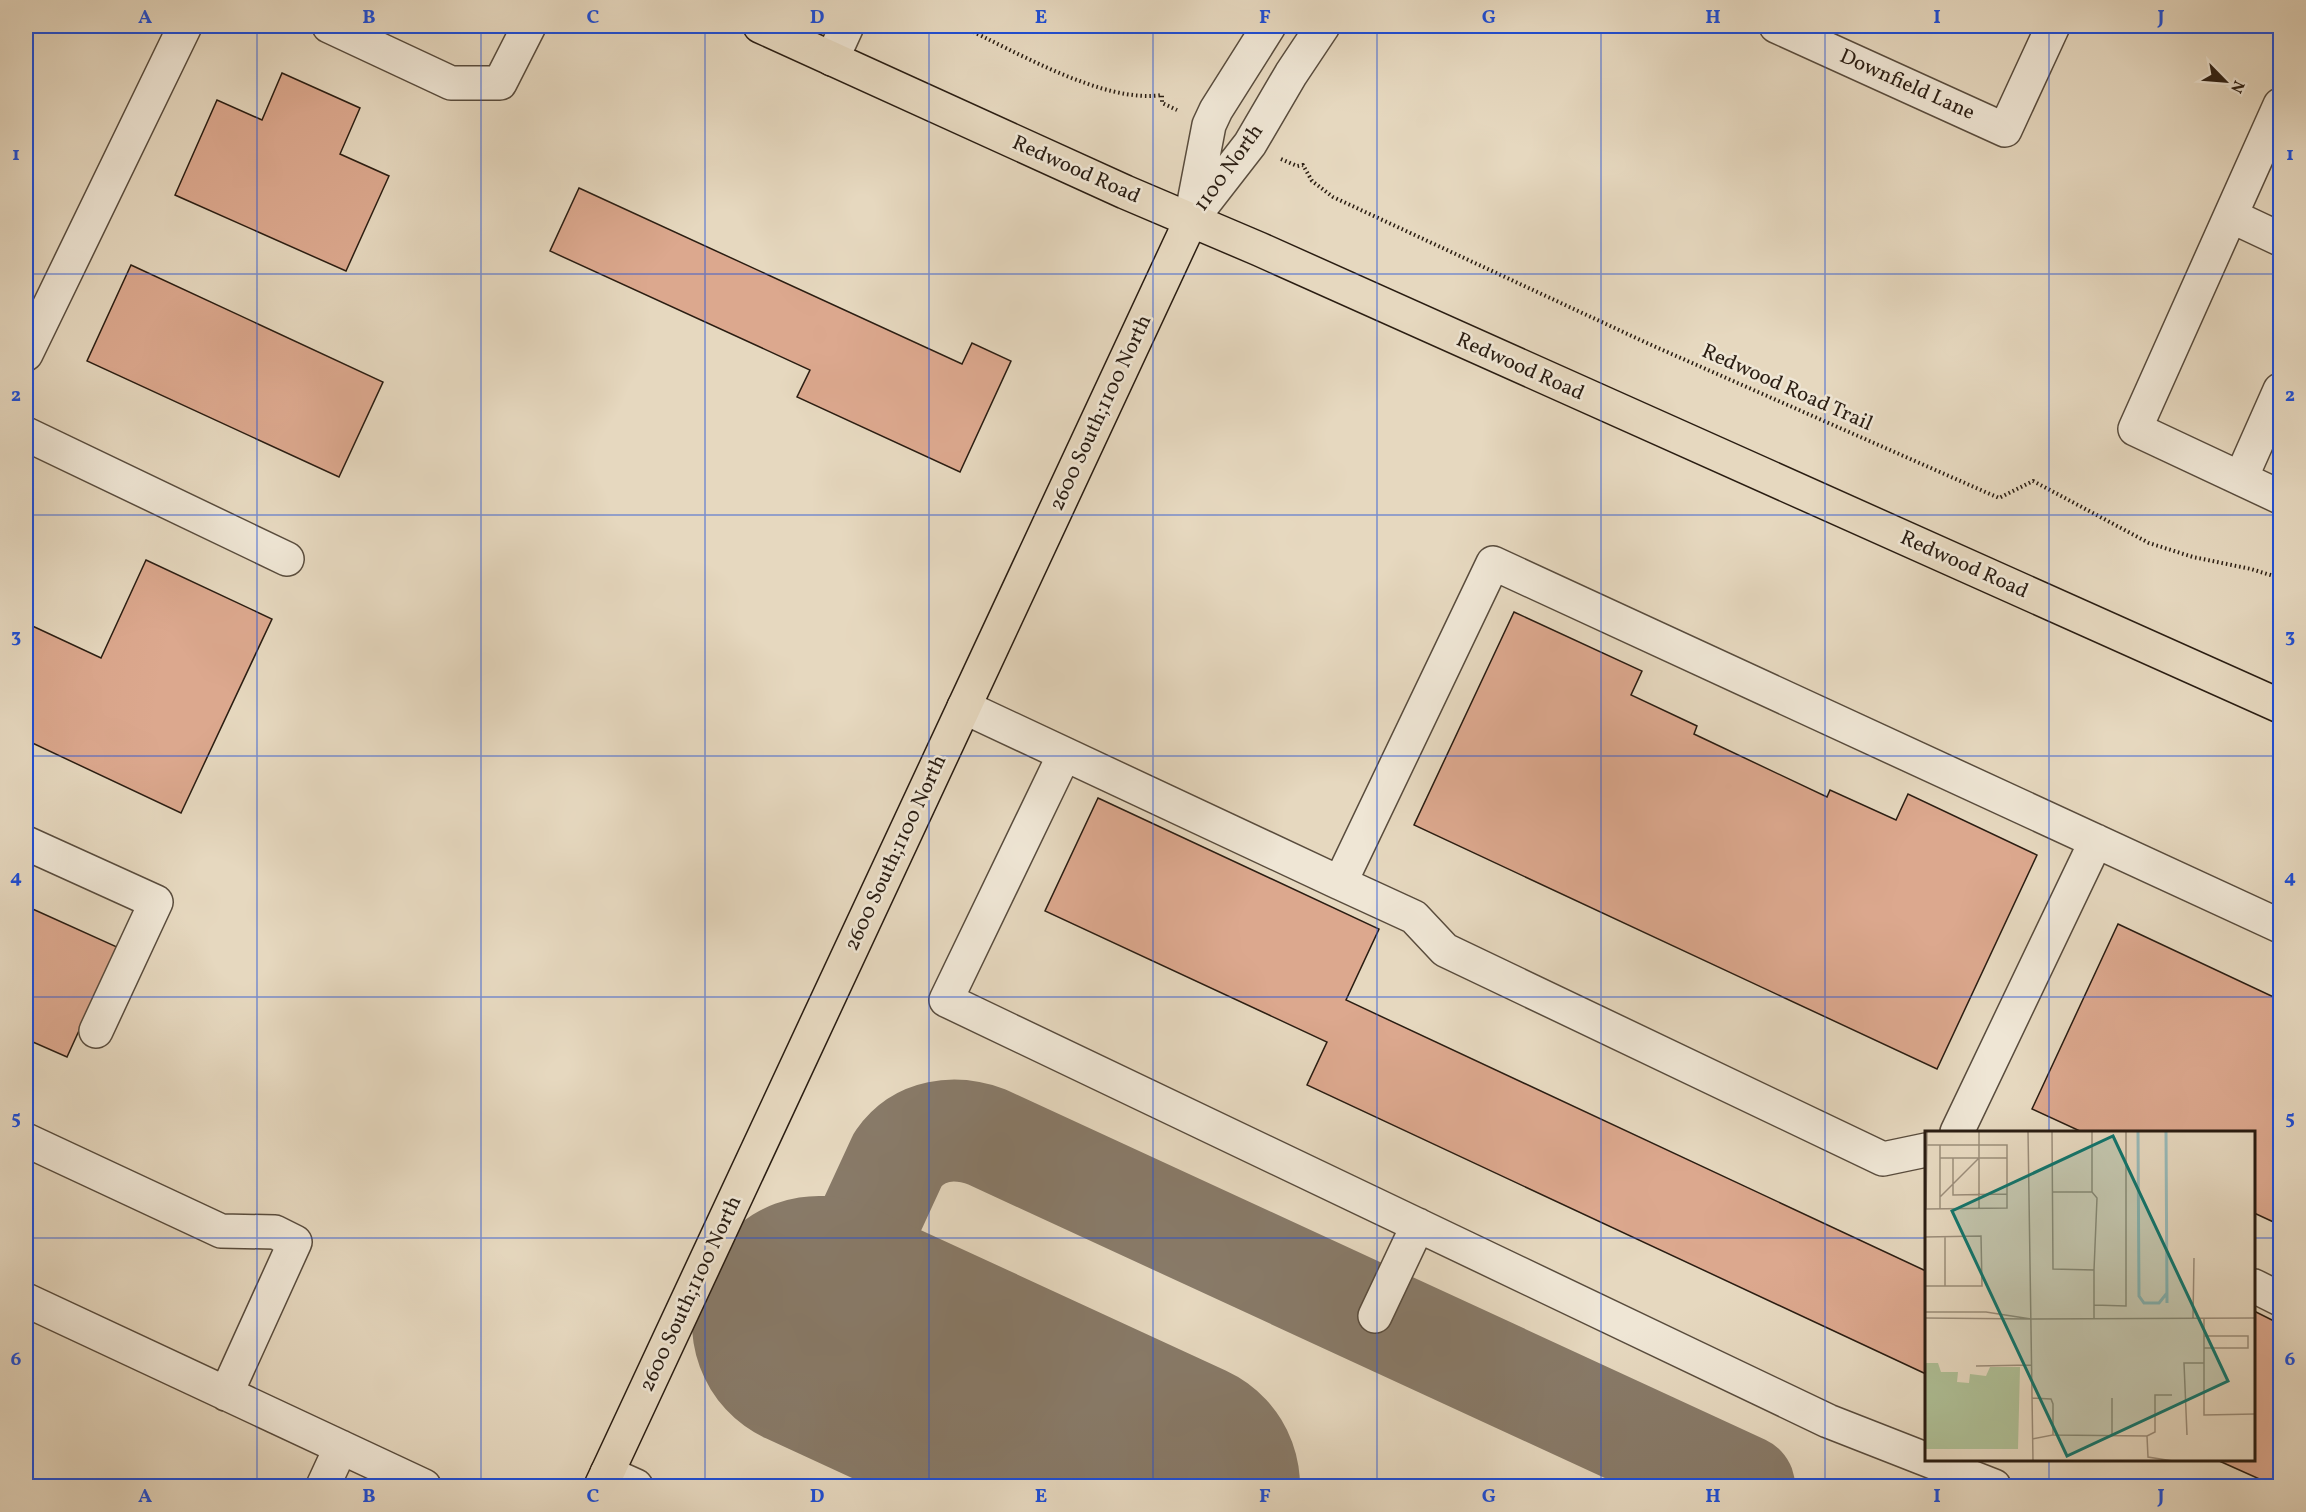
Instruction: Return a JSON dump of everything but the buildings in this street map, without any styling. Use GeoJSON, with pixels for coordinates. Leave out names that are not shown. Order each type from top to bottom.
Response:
{"type":"FeatureCollection","features":[{"type":"Feature","properties":{"kind":"main road","name":"Redwood Road"},"geometry":{"type":"LineString","coordinates":[[760,26],[2280,706]]}},
{"type":"Feature","properties":{"kind":"main road","name":"2600 South;1100 North"},"geometry":{"type":"LineString","coordinates":[[615,1482],[964,707],[1191,220]]}},
{"type":"Feature","properties":{"kind":"street"},"geometry":{"type":"LineString","coordinates":[[26,354],[185,26]]}},
{"type":"Feature","properties":{"kind":"street"},"geometry":{"type":"LineString","coordinates":[[329,26],[451,83],[500,83],[529,26]]}},
{"type":"Feature","properties":{"kind":"street"},"geometry":{"type":"LineString","coordinates":[[832,59],[847,26]]}},
{"type":"Feature","properties":{"kind":"street","name":"1100 North"},"geometry":{"type":"LineString","coordinates":[[1191,220],[1209,125],[1269,26]]}},
{"type":"Feature","properties":{"kind":"street","name":"1100 North"},"geometry":{"type":"LineString","coordinates":[[1191,220],[1250,144],[1291,74],[1323,26]]}},
{"type":"Feature","properties":{"kind":"street","name":"Downfield Lane"},"geometry":{"type":"LineString","coordinates":[[1776,26],[2005,130],[2053,26]]}},
{"type":"Feature","properties":{"kind":"street"},"geometry":{"type":"LineString","coordinates":[[2280,105],[2135,429],[2280,497]]}},
{"type":"Feature","properties":{"kind":"street"},"geometry":{"type":"LineString","coordinates":[[2231,216],[2280,239]]}},
{"type":"Feature","properties":{"kind":"street"},"geometry":{"type":"LineString","coordinates":[[2241,478],[2280,390]]}},
{"type":"Feature","properties":{"kind":"street"},"geometry":{"type":"LineString","coordinates":[[26,434],[287,559]]}},
{"type":"Feature","properties":{"kind":"street"},"geometry":{"type":"LineString","coordinates":[[1340,882],[1493,563],[2280,926]]}},
{"type":"Feature","properties":{"kind":"street"},"geometry":{"type":"LineString","coordinates":[[964,707],[1414,917],[1446,950],[1883,1159],[1925,1150]]}},
{"type":"Feature","properties":{"kind":"street"},"geometry":{"type":"LineString","coordinates":[[1064,755],[946,1000],[1828,1421],[1925,1459]]}},
{"type":"Feature","properties":{"kind":"street"},"geometry":{"type":"LineString","coordinates":[[1957,1131],[2096,842]]}},
{"type":"Feature","properties":{"kind":"street"},"geometry":{"type":"LineString","coordinates":[[26,843],[156,902],[96,1031]]}},
{"type":"Feature","properties":{"kind":"street"},"geometry":{"type":"LineString","coordinates":[[26,1140],[221,1231],[275,1232],[295,1242],[226,1394]]}},
{"type":"Feature","properties":{"kind":"street"},"geometry":{"type":"LineString","coordinates":[[1375,1316],[1418,1226]]}},
{"type":"Feature","properties":{"kind":"street"},"geometry":{"type":"LineString","coordinates":[[2255,1287],[2280,1299]]}},
{"type":"Feature","properties":{"kind":"street"},"geometry":{"type":"LineString","coordinates":[[26,1300],[424,1486]]}},
{"type":"Feature","properties":{"kind":"street"},"geometry":{"type":"LineString","coordinates":[[322,1486],[341,1446]]}},
{"type":"Feature","properties":{"kind":"street"},"geometry":{"type":"LineString","coordinates":[[1930,1461],[1994,1486]]}},
{"type":"Feature","properties":{"kind":"path"},"geometry":{"type":"LineString","coordinates":[[961,26],[1079,81],[1119,94],[1147,98],[1162,96],[1162,103]]}},
{"type":"Feature","properties":{"kind":"path","name":"Redwood Road Trail"},"geometry":{"type":"LineString","coordinates":[[1297,166],[1303,165],[1312,181],[1333,197],[1649,344],[1999,498],[2033,481],[2149,543],[2193,557],[2251,569],[2280,578]]}},
{"type":"Feature","properties":{"kind":"taxiway"},"geometry":{"type":"LineString","coordinates":[[898,1359],[862,1328],[853,1314],[848,1297],[849,1267],[898,1159],[916,1141],[927,1136],[938,1132],[963,1131],[987,1137],[1744,1486]]}},
{"type":"Feature","properties":{"kind":"runway"},"geometry":{"type":"LineString","coordinates":[[819,1323],[1173,1486]]}}]}
